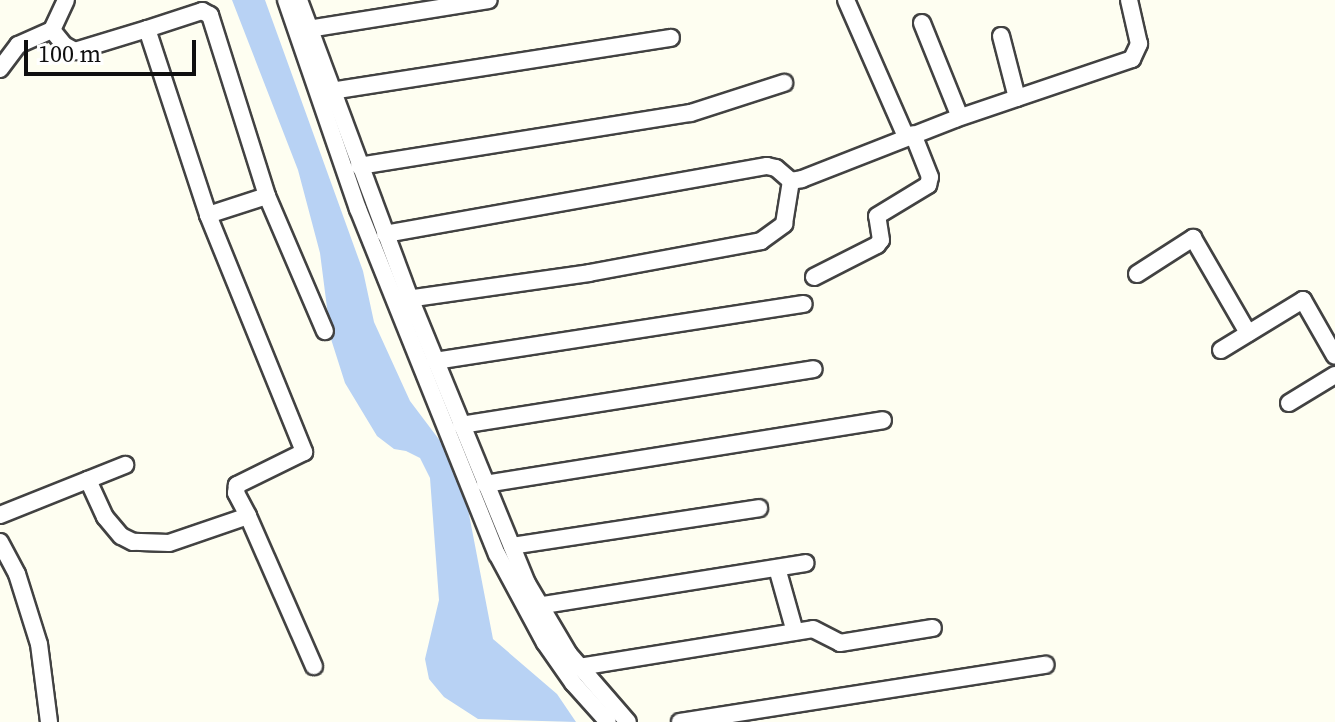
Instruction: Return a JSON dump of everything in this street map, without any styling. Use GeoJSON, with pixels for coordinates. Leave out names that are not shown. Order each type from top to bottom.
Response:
{"type":"FeatureCollection","features":[{"type":"Feature","properties":{"kind":"street"},"geometry":{"type":"LineString","coordinates":[[0,69],[18,45],[52,30],[66,0]]}},
{"type":"Feature","properties":{"kind":"street"},"geometry":{"type":"LineString","coordinates":[[286,0],[331,91],[385,234],[402,299],[435,361],[512,546],[532,607]]}},
{"type":"Feature","properties":{"kind":"street"},"geometry":{"type":"LineString","coordinates":[[299,0],[303,30],[497,554],[608,722]]}},
{"type":"Feature","properties":{"kind":"street"},"geometry":{"type":"LineString","coordinates":[[303,30],[489,0]]}},
{"type":"Feature","properties":{"kind":"street"},"geometry":{"type":"LineString","coordinates":[[814,277],[877,245],[881,240],[877,216],[928,185],[930,177],[846,0]]}},
{"type":"Feature","properties":{"kind":"street"},"geometry":{"type":"LineString","coordinates":[[791,181],[960,117],[1132,59],[1139,44],[1129,0]]}},
{"type":"Feature","properties":{"kind":"street"},"geometry":{"type":"LineString","coordinates":[[52,30],[64,45],[75,51],[208,12],[267,196],[325,331]]}},
{"type":"Feature","properties":{"kind":"street"},"geometry":{"type":"LineString","coordinates":[[922,23],[960,117]]}},
{"type":"Feature","properties":{"kind":"street"},"geometry":{"type":"LineString","coordinates":[[147,29],[208,215],[304,452],[237,485],[236,493],[314,666]]}},
{"type":"Feature","properties":{"kind":"street"},"geometry":{"type":"LineString","coordinates":[[1001,36],[1017,98]]}},
{"type":"Feature","properties":{"kind":"street"},"geometry":{"type":"LineString","coordinates":[[331,91],[671,38]]}},
{"type":"Feature","properties":{"kind":"street"},"geometry":{"type":"LineString","coordinates":[[359,166],[691,113],[784,83]]}},
{"type":"Feature","properties":{"kind":"street"},"geometry":{"type":"LineString","coordinates":[[385,234],[767,166],[776,168],[791,181]]}},
{"type":"Feature","properties":{"kind":"street"},"geometry":{"type":"LineString","coordinates":[[402,299],[589,273],[761,241],[784,224],[791,181]]}},
{"type":"Feature","properties":{"kind":"street"},"geometry":{"type":"LineString","coordinates":[[208,215],[267,196]]}},
{"type":"Feature","properties":{"kind":"street"},"geometry":{"type":"LineString","coordinates":[[1137,274],[1193,238],[1248,333]]}},
{"type":"Feature","properties":{"kind":"street"},"geometry":{"type":"LineString","coordinates":[[1221,350],[1303,300],[1335,356]]}},
{"type":"Feature","properties":{"kind":"street"},"geometry":{"type":"LineString","coordinates":[[435,361],[804,304]]}},
{"type":"Feature","properties":{"kind":"street"},"geometry":{"type":"LineString","coordinates":[[461,425],[814,369]]}},
{"type":"Feature","properties":{"kind":"street"},"geometry":{"type":"LineString","coordinates":[[1289,403],[1335,375]]}},
{"type":"Feature","properties":{"kind":"street"},"geometry":{"type":"LineString","coordinates":[[485,484],[883,420]]}},
{"type":"Feature","properties":{"kind":"street"},"geometry":{"type":"LineString","coordinates":[[0,515],[125,465]]}},
{"type":"Feature","properties":{"kind":"street"},"geometry":{"type":"LineString","coordinates":[[88,480],[113,528],[133,542],[185,540],[248,516]]}},
{"type":"Feature","properties":{"kind":"street"},"geometry":{"type":"LineString","coordinates":[[512,546],[759,508]]}},
{"type":"Feature","properties":{"kind":"street"},"geometry":{"type":"LineString","coordinates":[[0,542],[17,574],[39,644],[49,722]]}},
{"type":"Feature","properties":{"kind":"street"},"geometry":{"type":"LineString","coordinates":[[532,607],[805,563]]}},
{"type":"Feature","properties":{"kind":"street"},"geometry":{"type":"LineString","coordinates":[[777,568],[795,632]]}},
{"type":"Feature","properties":{"kind":"street"},"geometry":{"type":"LineString","coordinates":[[572,668],[795,632],[818,630],[840,643],[933,628]]}},
{"type":"Feature","properties":{"kind":"street"},"geometry":{"type":"LineString","coordinates":[[680,722],[1046,665]]}},
{"type":"Feature","properties":{"kind":"street"},"geometry":{"type":"LineString","coordinates":[[572,668],[628,722]]}},
{"type":"Feature","properties":{"kind":"water"},"geometry":{"type":"Polygon","coordinates":[[[232,0],[265,0],[363,271],[374,322],[410,401],[450,454],[468,509],[493,639],[557,694],[576,722],[478,719],[444,697],[429,679],[425,659],[439,600],[430,478],[420,458],[394,449],[377,436],[345,383],[331,339],[320,253],[298,170],[232,0]]]}}]}
